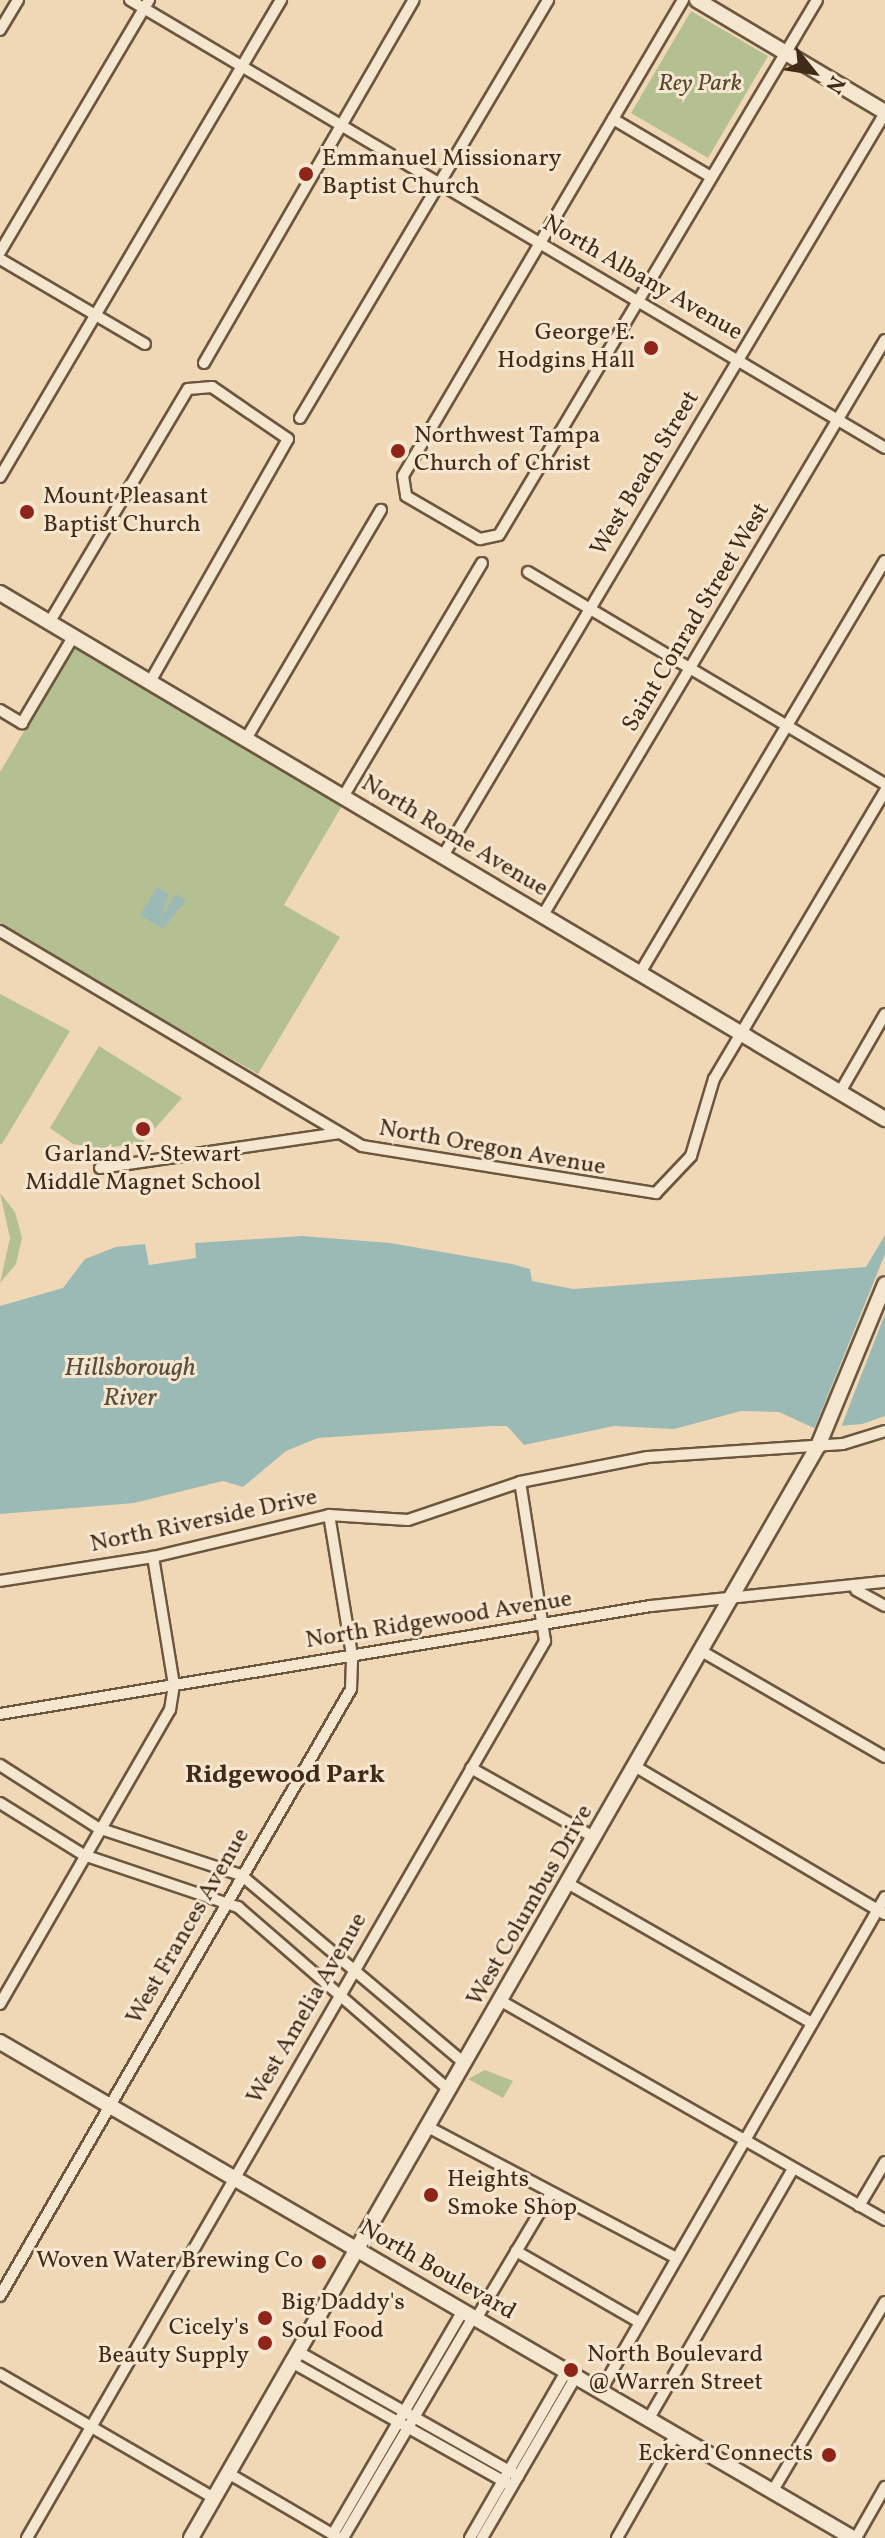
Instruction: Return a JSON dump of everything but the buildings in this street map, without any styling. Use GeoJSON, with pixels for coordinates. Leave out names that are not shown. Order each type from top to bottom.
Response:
{"type":"FeatureCollection","features":[{"type":"Feature","properties":{"kind":"street"},"geometry":{"type":"LineString","coordinates":[[0,30],[18,0]]}},
{"type":"Feature","properties":{"kind":"street","name":"North Albany Avenue"},"geometry":{"type":"LineString","coordinates":[[130,0],[147,4],[340,125],[885,448]]}},
{"type":"Feature","properties":{"kind":"street"},"geometry":{"type":"LineString","coordinates":[[0,477],[281,0]]}},
{"type":"Feature","properties":{"kind":"street"},"geometry":{"type":"LineString","coordinates":[[204,363],[414,0]]}},
{"type":"Feature","properties":{"kind":"street"},"geometry":{"type":"LineString","coordinates":[[300,418],[548,0]]}},
{"type":"Feature","properties":{"kind":"street"},"geometry":{"type":"LineString","coordinates":[[683,0],[539,243],[400,489],[491,541],[817,0]]}},
{"type":"Feature","properties":{"kind":"street"},"geometry":{"type":"LineString","coordinates":[[697,0],[885,112]]}},
{"type":"Feature","properties":{"kind":"street"},"geometry":{"type":"LineString","coordinates":[[0,252],[147,4]]}},
{"type":"Feature","properties":{"kind":"street","name":"West Beach Street"},"geometry":{"type":"LineString","coordinates":[[443,856],[885,112]]}},
{"type":"Feature","properties":{"kind":"street"},"geometry":{"type":"LineString","coordinates":[[613,119],[711,177]]}},
{"type":"Feature","properties":{"kind":"street"},"geometry":{"type":"LineString","coordinates":[[0,259],[145,344]]}},
{"type":"Feature","properties":{"kind":"street","name":"Saint Conrad Street West"},"geometry":{"type":"LineString","coordinates":[[543,915],[885,340]]}},
{"type":"Feature","properties":{"kind":"street"},"geometry":{"type":"LineString","coordinates":[[49,623],[188,389],[203,383],[288,439],[150,682]]}},
{"type":"Feature","properties":{"kind":"street"},"geometry":{"type":"LineString","coordinates":[[246,739],[381,510]]}},
{"type":"Feature","properties":{"kind":"street"},"geometry":{"type":"LineString","coordinates":[[640,973],[885,561]]}},
{"type":"Feature","properties":{"kind":"street"},"geometry":{"type":"LineString","coordinates":[[343,797],[482,563]]}},
{"type":"Feature","properties":{"kind":"street"},"geometry":{"type":"LineString","coordinates":[[528,572],[885,784]]}},
{"type":"Feature","properties":{"kind":"street","name":"North Rome Avenue"},"geometry":{"type":"LineString","coordinates":[[0,593],[885,1119]]}},
{"type":"Feature","properties":{"kind":"street"},"geometry":{"type":"LineString","coordinates":[[0,710],[22,723],[73,637]]}},
{"type":"Feature","properties":{"kind":"street","name":"North Oregon Avenue"},"geometry":{"type":"LineString","coordinates":[[0,931],[339,1133],[380,1151],[656,1193],[678,1178],[702,1138],[714,1079],[885,791]]}},
{"type":"Feature","properties":{"kind":"street"},"geometry":{"type":"LineString","coordinates":[[840,1092],[885,1014]]}},
{"type":"Feature","properties":{"kind":"street"},"geometry":{"type":"LineString","coordinates":[[100,1168],[339,1133]]}},
{"type":"Feature","properties":{"kind":"street","name":"West Columbus Drive"},"geometry":{"type":"LineString","coordinates":[[191,2538],[703,1652],[818,1446],[885,1284]]}},
{"type":"Feature","properties":{"kind":"street","name":"North Riverside Drive"},"geometry":{"type":"LineString","coordinates":[[0,1581],[153,1557],[329,1515],[408,1520],[520,1482],[648,1457],[818,1446],[885,1431]]}},
{"type":"Feature","properties":{"kind":"street"},"geometry":{"type":"LineString","coordinates":[[520,1482],[547,1624]]}},
{"type":"Feature","properties":{"kind":"street","name":"West Frances Avenue"},"geometry":{"type":"LineString","coordinates":[[0,2296],[225,1902],[351,1689],[352,1655],[329,1515]]}},
{"type":"Feature","properties":{"kind":"street"},"geometry":{"type":"LineString","coordinates":[[0,2004],[98,1828],[170,1710],[174,1685],[153,1557]]}},
{"type":"Feature","properties":{"kind":"street","name":"North Ridgewood Avenue"},"geometry":{"type":"LineString","coordinates":[[0,1714],[736,1594],[856,1590],[885,1582]]}},
{"type":"Feature","properties":{"kind":"street"},"geometry":{"type":"LineString","coordinates":[[856,1590],[885,1606]]}},
{"type":"Feature","properties":{"kind":"street","name":"West Amelia Avenue"},"geometry":{"type":"LineString","coordinates":[[27,2538],[352,1970],[545,1641],[547,1624]]}},
{"type":"Feature","properties":{"kind":"street"},"geometry":{"type":"LineString","coordinates":[[703,1652],[885,1757]]}},
{"type":"Feature","properties":{"kind":"street"},"geometry":{"type":"LineString","coordinates":[[0,1765],[98,1828],[241,1875],[464,2063]]}},
{"type":"Feature","properties":{"kind":"street"},"geometry":{"type":"LineString","coordinates":[[636,1767],[881,1912]]}},
{"type":"Feature","properties":{"kind":"street"},"geometry":{"type":"LineString","coordinates":[[471,1768],[595,1838]]}},
{"type":"Feature","properties":{"kind":"street"},"geometry":{"type":"LineString","coordinates":[[0,1803],[84,1855],[225,1902],[449,2090]]}},
{"type":"Feature","properties":{"kind":"street"},"geometry":{"type":"LineString","coordinates":[[569,1884],[812,2023]]}},
{"type":"Feature","properties":{"kind":"street"},"geometry":{"type":"LineString","coordinates":[[600,2392],[812,2023],[881,1912],[885,1897]]}},
{"type":"Feature","properties":{"kind":"street"},"geometry":{"type":"LineString","coordinates":[[501,2001],[885,2220]]}},
{"type":"Feature","properties":{"kind":"street","name":"North Boulevard"},"geometry":{"type":"LineString","coordinates":[[0,2042],[855,2538]]}},
{"type":"Feature","properties":{"kind":"street"},"geometry":{"type":"LineString","coordinates":[[428,2127],[550,2195],[570,2196],[676,2258]]}},
{"type":"Feature","properties":{"kind":"street"},"geometry":{"type":"LineString","coordinates":[[859,2206],[885,2162]]}},
{"type":"Feature","properties":{"kind":"street"},"geometry":{"type":"LineString","coordinates":[[648,2420],[793,2169]]}},
{"type":"Feature","properties":{"kind":"street"},"geometry":{"type":"LineString","coordinates":[[228,2473],[338,2537],[470,2316],[516,2251],[550,2195]]}},
{"type":"Feature","properties":{"kind":"street"},"geometry":{"type":"LineString","coordinates":[[516,2251],[639,2322]]}},
{"type":"Feature","properties":{"kind":"street"},"geometry":{"type":"LineString","coordinates":[[772,2492],[885,2302]]}},
{"type":"Feature","properties":{"kind":"street"},"geometry":{"type":"LineString","coordinates":[[296,2357],[511,2478]]}},
{"type":"Feature","properties":{"kind":"street"},"geometry":{"type":"LineString","coordinates":[[0,2374],[214,2498]]}},
{"type":"Feature","properties":{"kind":"street"},"geometry":{"type":"LineString","coordinates":[[482,2538],[511,2478],[570,2375]]}},
{"type":"Feature","properties":{"kind":"street"},"geometry":{"type":"LineString","coordinates":[[617,2538],[675,2436]]}},
{"type":"Feature","properties":{"kind":"street"},"geometry":{"type":"LineString","coordinates":[[470,2538],[511,2478]]}},
{"type":"Feature","properties":{"kind":"street"},"geometry":{"type":"LineString","coordinates":[[855,2538],[885,2487]]}},
{"type":"Feature","properties":{"kind":"green space","name":"Rey Park"},"geometry":{"type":"Polygon","coordinates":[[[691,11],[768,56],[708,158],[631,113],[691,11]]]}},
{"type":"Feature","properties":{"kind":"green space"},"geometry":{"type":"Polygon","coordinates":[[[75,645],[343,804],[284,905],[340,937],[258,1074],[0,926],[0,772],[75,645]]]}},
{"type":"Feature","properties":{"kind":"green space"},"geometry":{"type":"Polygon","coordinates":[[[0,994],[70,1031],[2,1144],[0,1144],[0,994]]]}},
{"type":"Feature","properties":{"kind":"green space"},"geometry":{"type":"Polygon","coordinates":[[[99,1046],[182,1098],[143,1142],[103,1149],[73,1144],[50,1128],[99,1046]]]}},
{"type":"Feature","properties":{"kind":"green space"},"geometry":{"type":"Polygon","coordinates":[[[0,1193],[15,1212],[22,1238],[16,1264],[0,1283],[10,1238],[0,1193]]]}},
{"type":"Feature","properties":{"kind":"green space"},"geometry":{"type":"Polygon","coordinates":[[[485,2070],[513,2081],[503,2098],[468,2079],[485,2070]]]}},
{"type":"Feature","properties":{"kind":"water"},"geometry":{"type":"Polygon","coordinates":[[[157,887],[169,894],[160,919],[176,894],[186,900],[163,929],[140,915],[157,887]]]}},
{"type":"Feature","properties":{"kind":"water","name":"Hillsborough River"},"geometry":{"type":"Polygon","coordinates":[[[885,1235],[885,1416],[862,1424],[814,1428],[779,1412],[741,1411],[674,1429],[614,1426],[524,1445],[507,1426],[318,1438],[286,1451],[243,1487],[223,1481],[134,1503],[0,1514],[0,1306],[63,1288],[85,1259],[116,1247],[145,1244],[149,1265],[196,1258],[195,1243],[302,1236],[390,1243],[512,1264],[530,1269],[532,1281],[573,1289],[866,1267],[885,1235]]]}},
{"type":"Feature","properties":{"kind":"pier"},"geometry":{"type":"Polygon","coordinates":[[[885,1254],[885,1314],[840,1430],[813,1432],[885,1254]]]}},
{"type":"Feature","properties":{"kind":"place","name":"Emmanuel Missionary Baptist Church"},"geometry":{"type":"Point","coordinates":[306,174]}},
{"type":"Feature","properties":{"kind":"place","name":"George E. Hodgins Hall"},"geometry":{"type":"Point","coordinates":[651,348]}},
{"type":"Feature","properties":{"kind":"place","name":"Northwest Tampa Church of Christ"},"geometry":{"type":"Point","coordinates":[398,451]}},
{"type":"Feature","properties":{"kind":"place","name":"Mount Pleasant Baptist Church"},"geometry":{"type":"Point","coordinates":[27,512]}},
{"type":"Feature","properties":{"kind":"place","name":"Garland V. Stewart Middle Magnet School"},"geometry":{"type":"Point","coordinates":[143,1129]}},
{"type":"Feature","properties":{"kind":"place","name":"Heights Smoke Shop"},"geometry":{"type":"Point","coordinates":[431,2195]}},
{"type":"Feature","properties":{"kind":"place","name":"Woven Water Brewing Co"},"geometry":{"type":"Point","coordinates":[319,2262]}},
{"type":"Feature","properties":{"kind":"place","name":"Big Daddy's Soul Food"},"geometry":{"type":"Point","coordinates":[265,2318]}},
{"type":"Feature","properties":{"kind":"place","name":"Cicely's Beauty Supply"},"geometry":{"type":"Point","coordinates":[265,2343]}},
{"type":"Feature","properties":{"kind":"place","name":"North Boulevard @ Warren Street"},"geometry":{"type":"Point","coordinates":[571,2370]}},
{"type":"Feature","properties":{"kind":"place","name":"Eckerd Connects"},"geometry":{"type":"Point","coordinates":[829,2455]}},
{"type":"Feature","properties":{"kind":"district","name":"Ridgewood Park"},"geometry":{"type":"Point","coordinates":[285,1776]}}]}
